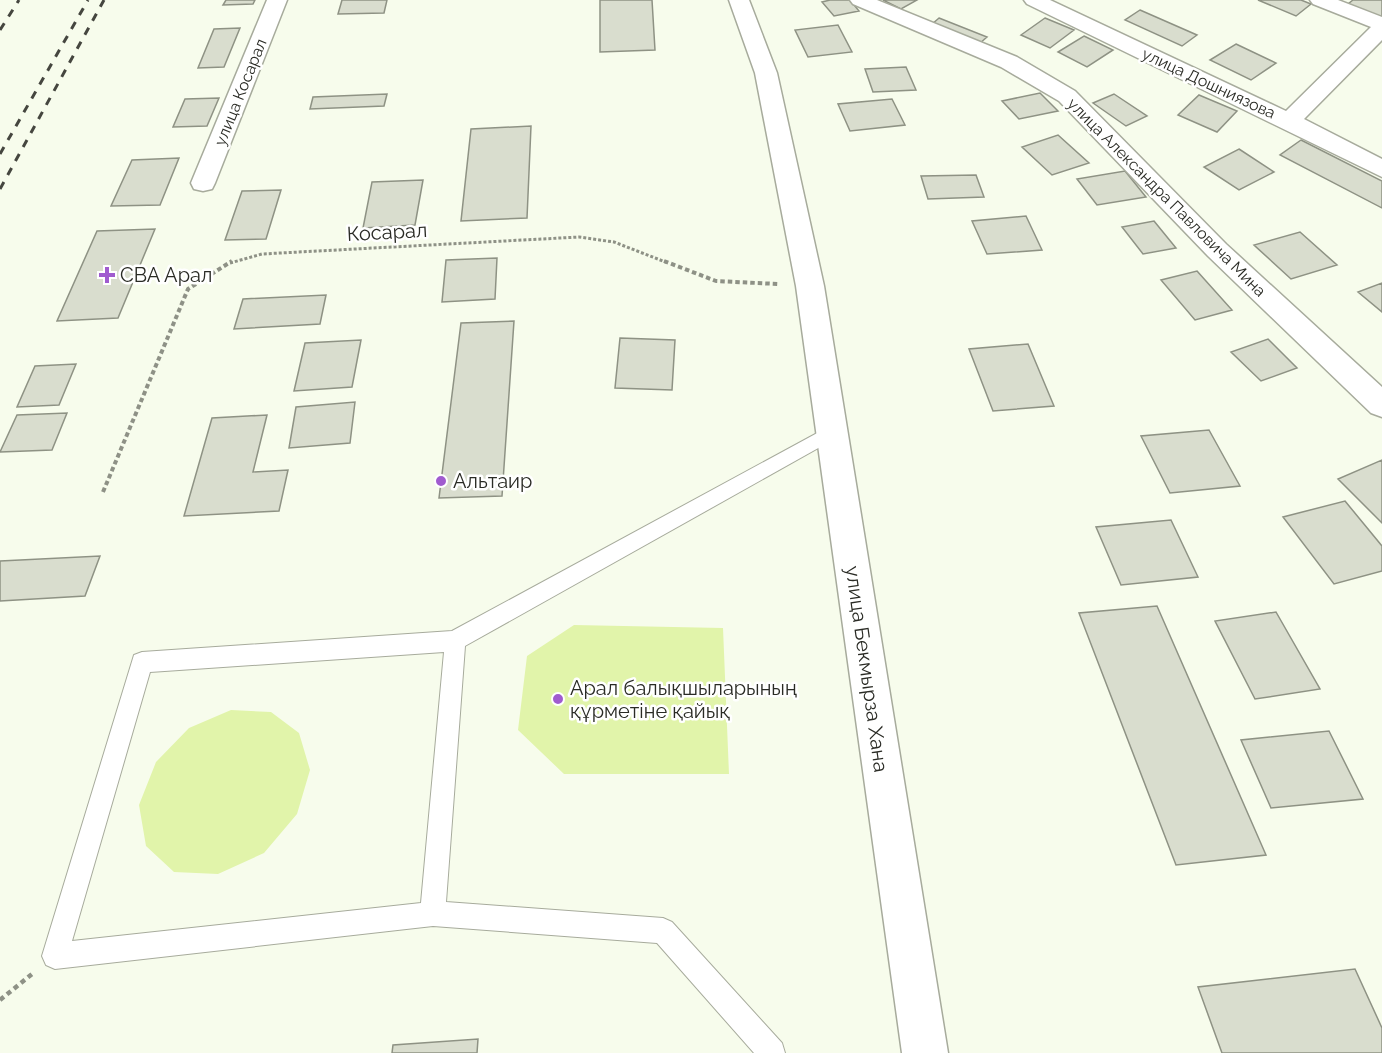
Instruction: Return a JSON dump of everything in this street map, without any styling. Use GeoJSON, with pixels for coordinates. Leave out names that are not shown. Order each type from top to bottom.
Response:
{"type":"FeatureCollection","features":[{"type":"Feature","properties":{"kind":"street","name":"улица Косарал"},"geometry":{"type":"LineString","coordinates":[[203,183],[277,0]]}},
{"type":"Feature","properties":{"kind":"street","name":"улица Бекмырза Хана"},"geometry":{"type":"LineString","coordinates":[[739,0],[766,73],[810,286],[925,1053]]}},
{"type":"Feature","properties":{"kind":"street","name":"улица Александра Павловича Мина"},"geometry":{"type":"LineString","coordinates":[[860,0],[1009,62],[1067,96],[1217,250],[1382,405]]}},
{"type":"Feature","properties":{"kind":"street","name":"улица Дошниязова"},"geometry":{"type":"LineString","coordinates":[[1034,0],[1289,121],[1382,169]]}},
{"type":"Feature","properties":{"kind":"street"},"geometry":{"type":"LineString","coordinates":[[1289,121],[1382,26],[1320,0]]}},
{"type":"Feature","properties":{"kind":"lane"},"geometry":{"type":"LineString","coordinates":[[772,1053],[663,932],[434,914],[55,956],[142,662],[455,641],[832,432]]}},
{"type":"Feature","properties":{"kind":"lane"},"geometry":{"type":"LineString","coordinates":[[434,914],[455,641]]}},
{"type":"Feature","properties":{"kind":"path","name":"Косарал"},"geometry":{"type":"LineString","coordinates":[[103,492],[188,289],[232,261],[262,254],[579,237],[614,242],[716,281],[810,286]]}},
{"type":"Feature","properties":{"kind":"path"},"geometry":{"type":"LineString","coordinates":[[0,1000],[55,956]]}},
{"type":"Feature","properties":{"kind":"green space"},"geometry":{"type":"Polygon","coordinates":[[[574,625],[723,628],[729,774],[564,774],[518,730],[527,656],[574,625]]]}},
{"type":"Feature","properties":{"kind":"green space"},"geometry":{"type":"Polygon","coordinates":[[[231,710],[271,712],[299,733],[310,770],[297,814],[264,853],[218,874],[174,872],[146,846],[139,805],[156,762],[189,728],[231,710]]]}},
{"type":"Feature","properties":{"kind":"building"},"geometry":{"type":"Polygon","coordinates":[[[226,0],[255,0],[253,4],[223,5],[226,0]]]}},
{"type":"Feature","properties":{"kind":"building"},"geometry":{"type":"Polygon","coordinates":[[[342,0],[387,0],[384,13],[338,14],[342,0]]]}},
{"type":"Feature","properties":{"kind":"building"},"geometry":{"type":"Polygon","coordinates":[[[600,0],[652,0],[655,50],[600,52],[600,0]]]}},
{"type":"Feature","properties":{"kind":"building"},"geometry":{"type":"Polygon","coordinates":[[[850,0],[859,11],[834,16],[822,2],[850,0]]]}},
{"type":"Feature","properties":{"kind":"building"},"geometry":{"type":"Polygon","coordinates":[[[883,0],[917,0],[901,9],[883,0]]]}},
{"type":"Feature","properties":{"kind":"building"},"geometry":{"type":"Polygon","coordinates":[[[1258,0],[1301,0],[1311,4],[1296,16],[1258,0]]]}},
{"type":"Feature","properties":{"kind":"building"},"geometry":{"type":"Polygon","coordinates":[[[1353,0],[1382,0],[1382,17],[1348,4],[1353,0]]]}},
{"type":"Feature","properties":{"kind":"building"},"geometry":{"type":"Polygon","coordinates":[[[1140,10],[1197,35],[1182,46],[1125,20],[1140,10]]]}},
{"type":"Feature","properties":{"kind":"building"},"geometry":{"type":"Polygon","coordinates":[[[939,18],[987,37],[979,44],[931,25],[939,18]]]}},
{"type":"Feature","properties":{"kind":"building"},"geometry":{"type":"Polygon","coordinates":[[[1045,18],[1074,30],[1050,48],[1021,35],[1045,18]]]}},
{"type":"Feature","properties":{"kind":"building"},"geometry":{"type":"Polygon","coordinates":[[[838,25],[852,52],[808,57],[795,30],[838,25]]]}},
{"type":"Feature","properties":{"kind":"building"},"geometry":{"type":"Polygon","coordinates":[[[240,28],[224,67],[198,68],[214,29],[240,28]]]}},
{"type":"Feature","properties":{"kind":"building"},"geometry":{"type":"Polygon","coordinates":[[[1084,36],[1113,50],[1087,67],[1058,52],[1084,36]]]}},
{"type":"Feature","properties":{"kind":"building"},"geometry":{"type":"Polygon","coordinates":[[[1236,44],[1276,63],[1251,80],[1210,60],[1236,44]]]}},
{"type":"Feature","properties":{"kind":"building"},"geometry":{"type":"Polygon","coordinates":[[[906,67],[916,90],[873,92],[865,69],[906,67]]]}},
{"type":"Feature","properties":{"kind":"building"},"geometry":{"type":"Polygon","coordinates":[[[1040,93],[1058,111],[1019,119],[1002,101],[1040,93]]]}},
{"type":"Feature","properties":{"kind":"building"},"geometry":{"type":"Polygon","coordinates":[[[387,94],[384,106],[310,109],[313,97],[387,94]]]}},
{"type":"Feature","properties":{"kind":"building"},"geometry":{"type":"Polygon","coordinates":[[[1114,94],[1147,116],[1126,126],[1093,103],[1114,94]]]}},
{"type":"Feature","properties":{"kind":"building"},"geometry":{"type":"Polygon","coordinates":[[[1199,95],[1237,111],[1217,132],[1178,115],[1199,95]]]}},
{"type":"Feature","properties":{"kind":"building"},"geometry":{"type":"Polygon","coordinates":[[[219,98],[207,126],[173,127],[185,99],[219,98]]]}},
{"type":"Feature","properties":{"kind":"building"},"geometry":{"type":"Polygon","coordinates":[[[892,99],[905,125],[850,131],[838,104],[892,99]]]}},
{"type":"Feature","properties":{"kind":"building"},"geometry":{"type":"Polygon","coordinates":[[[531,126],[527,218],[461,221],[471,129],[531,126]]]}},
{"type":"Feature","properties":{"kind":"building"},"geometry":{"type":"Polygon","coordinates":[[[1058,135],[1089,163],[1052,175],[1022,147],[1058,135]]]}},
{"type":"Feature","properties":{"kind":"building"},"geometry":{"type":"Polygon","coordinates":[[[1301,140],[1382,181],[1382,208],[1280,155],[1301,140]]]}},
{"type":"Feature","properties":{"kind":"building"},"geometry":{"type":"Polygon","coordinates":[[[1239,149],[1274,172],[1239,190],[1204,167],[1239,149]]]}},
{"type":"Feature","properties":{"kind":"building"},"geometry":{"type":"Polygon","coordinates":[[[179,158],[160,205],[111,206],[132,160],[179,158]]]}},
{"type":"Feature","properties":{"kind":"building"},"geometry":{"type":"Polygon","coordinates":[[[1125,171],[1146,197],[1097,205],[1077,179],[1125,171]]]}},
{"type":"Feature","properties":{"kind":"building"},"geometry":{"type":"Polygon","coordinates":[[[976,175],[984,197],[928,199],[921,176],[976,175]]]}},
{"type":"Feature","properties":{"kind":"building"},"geometry":{"type":"Polygon","coordinates":[[[423,180],[415,225],[363,228],[372,182],[423,180]]]}},
{"type":"Feature","properties":{"kind":"building"},"geometry":{"type":"Polygon","coordinates":[[[281,190],[266,239],[225,240],[242,191],[281,190]]]}},
{"type":"Feature","properties":{"kind":"building"},"geometry":{"type":"Polygon","coordinates":[[[1026,216],[1042,250],[987,254],[972,221],[1026,216]]]}},
{"type":"Feature","properties":{"kind":"building"},"geometry":{"type":"Polygon","coordinates":[[[1154,221],[1176,248],[1143,254],[1122,227],[1154,221]]]}},
{"type":"Feature","properties":{"kind":"building","name":"СВА Арал"},"geometry":{"type":"Polygon","coordinates":[[[155,229],[118,318],[57,321],[97,231],[155,229]]]}},
{"type":"Feature","properties":{"kind":"building"},"geometry":{"type":"Polygon","coordinates":[[[1300,232],[1337,265],[1291,279],[1254,245],[1300,232]]]}},
{"type":"Feature","properties":{"kind":"building"},"geometry":{"type":"Polygon","coordinates":[[[497,258],[495,299],[442,302],[446,260],[497,258]]]}},
{"type":"Feature","properties":{"kind":"building"},"geometry":{"type":"Polygon","coordinates":[[[1197,271],[1232,310],[1195,320],[1161,280],[1197,271]]]}},
{"type":"Feature","properties":{"kind":"building"},"geometry":{"type":"Polygon","coordinates":[[[1382,283],[1382,312],[1358,292],[1382,283]]]}},
{"type":"Feature","properties":{"kind":"building"},"geometry":{"type":"Polygon","coordinates":[[[326,295],[320,324],[234,329],[243,299],[326,295]]]}},
{"type":"Feature","properties":{"kind":"building"},"geometry":{"type":"Polygon","coordinates":[[[514,321],[502,496],[439,498],[461,323],[514,321]]]}},
{"type":"Feature","properties":{"kind":"building"},"geometry":{"type":"Polygon","coordinates":[[[620,338],[675,340],[672,390],[615,388],[620,338]]]}},
{"type":"Feature","properties":{"kind":"building"},"geometry":{"type":"Polygon","coordinates":[[[1268,339],[1297,368],[1261,381],[1231,352],[1268,339]]]}},
{"type":"Feature","properties":{"kind":"building"},"geometry":{"type":"Polygon","coordinates":[[[361,340],[352,387],[294,391],[305,343],[361,340]]]}},
{"type":"Feature","properties":{"kind":"building"},"geometry":{"type":"Polygon","coordinates":[[[1028,344],[1054,406],[993,411],[969,349],[1028,344]]]}},
{"type":"Feature","properties":{"kind":"building"},"geometry":{"type":"Polygon","coordinates":[[[76,364],[59,405],[17,407],[35,366],[76,364]]]}},
{"type":"Feature","properties":{"kind":"building"},"geometry":{"type":"Polygon","coordinates":[[[355,402],[350,443],[289,448],[296,407],[355,402]]]}},
{"type":"Feature","properties":{"kind":"building"},"geometry":{"type":"Polygon","coordinates":[[[67,413],[52,450],[0,452],[17,415],[67,413]]]}},
{"type":"Feature","properties":{"kind":"building"},"geometry":{"type":"Polygon","coordinates":[[[267,415],[253,472],[288,470],[279,511],[184,516],[212,418],[267,415]]]}},
{"type":"Feature","properties":{"kind":"building"},"geometry":{"type":"Polygon","coordinates":[[[1209,430],[1240,486],[1170,493],[1141,436],[1209,430]]]}},
{"type":"Feature","properties":{"kind":"building"},"geometry":{"type":"Polygon","coordinates":[[[1382,460],[1382,523],[1338,479],[1382,460]]]}},
{"type":"Feature","properties":{"kind":"building"},"geometry":{"type":"Polygon","coordinates":[[[1345,501],[1382,546],[1382,571],[1334,584],[1283,517],[1345,501]]]}},
{"type":"Feature","properties":{"kind":"building"},"geometry":{"type":"Polygon","coordinates":[[[1171,520],[1198,577],[1121,585],[1096,527],[1171,520]]]}},
{"type":"Feature","properties":{"kind":"building"},"geometry":{"type":"Polygon","coordinates":[[[100,556],[85,596],[0,601],[0,561],[100,556]]]}},
{"type":"Feature","properties":{"kind":"building"},"geometry":{"type":"Polygon","coordinates":[[[1157,606],[1266,855],[1176,865],[1079,613],[1157,606]]]}},
{"type":"Feature","properties":{"kind":"building"},"geometry":{"type":"Polygon","coordinates":[[[1276,612],[1320,689],[1255,699],[1215,621],[1276,612]]]}},
{"type":"Feature","properties":{"kind":"building"},"geometry":{"type":"Polygon","coordinates":[[[1329,731],[1363,799],[1271,808],[1241,740],[1329,731]]]}},
{"type":"Feature","properties":{"kind":"building"},"geometry":{"type":"Polygon","coordinates":[[[1355,969],[1382,1028],[1382,1053],[1222,1053],[1198,987],[1355,969]]]}},
{"type":"Feature","properties":{"kind":"building"},"geometry":{"type":"Polygon","coordinates":[[[478,1039],[477,1053],[392,1053],[393,1045],[478,1039]]]}},
{"type":"Feature","properties":{"kind":"railway"},"geometry":{"type":"LineString","coordinates":[[0,30],[19,0]]}},
{"type":"Feature","properties":{"kind":"railway"},"geometry":{"type":"LineString","coordinates":[[0,154],[88,0]]}},
{"type":"Feature","properties":{"kind":"railway"},"geometry":{"type":"LineString","coordinates":[[0,189],[104,0]]}},
{"type":"Feature","properties":{"kind":"place","name":"СВА Арал"},"geometry":{"type":"Point","coordinates":[107,275]}},
{"type":"Feature","properties":{"kind":"place","name":"Альтаир"},"geometry":{"type":"Point","coordinates":[441,481]}},
{"type":"Feature","properties":{"kind":"place","name":"Арал балықшыларының құрметіне қайық"},"geometry":{"type":"Point","coordinates":[558,699]}}]}
